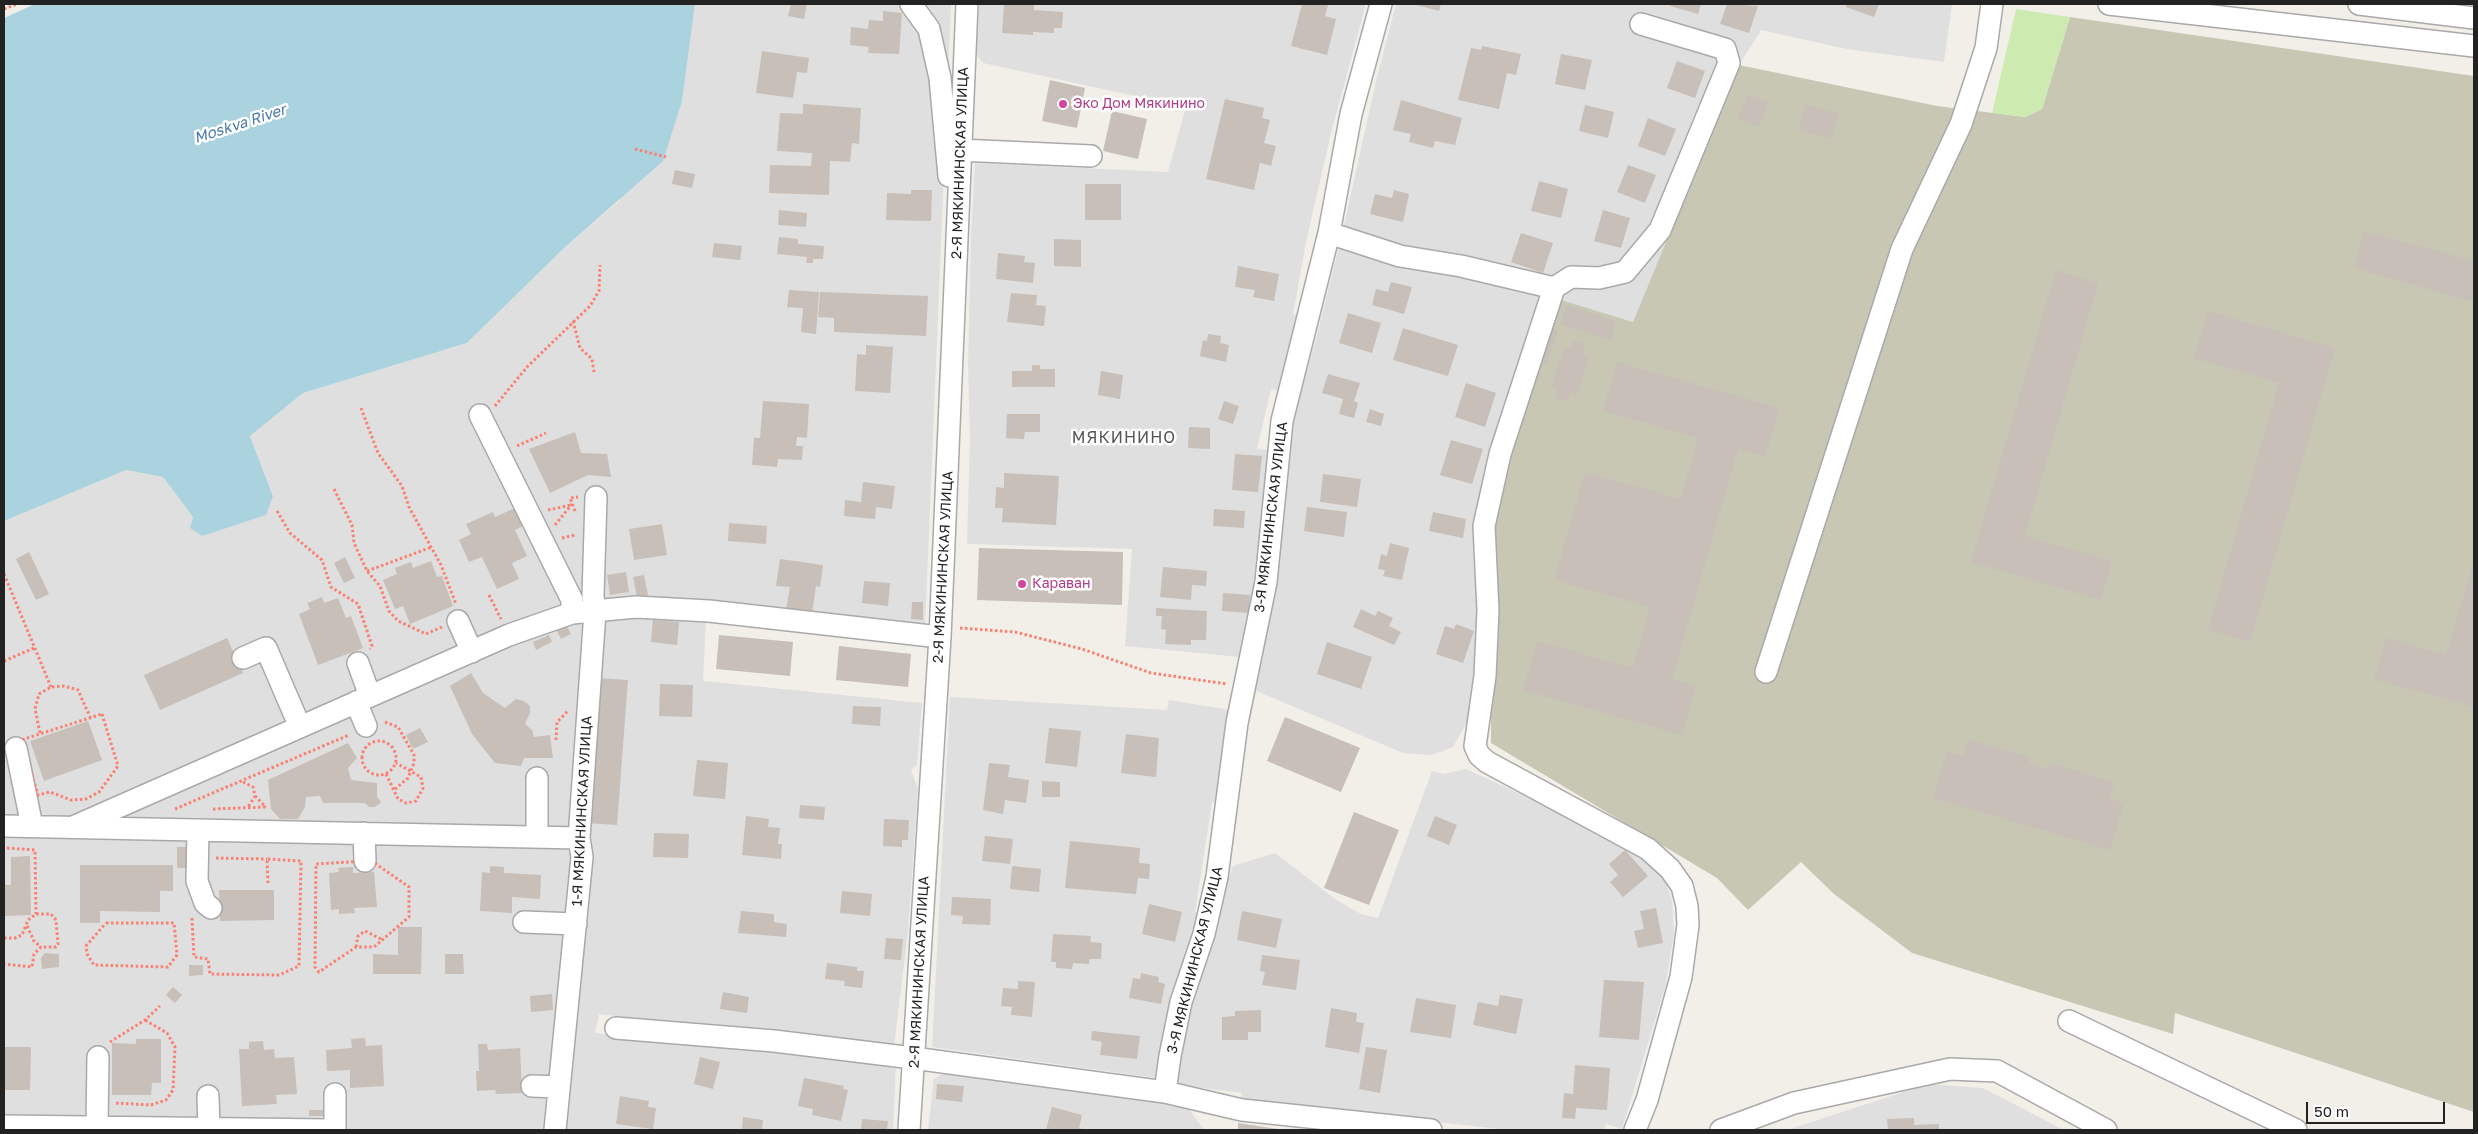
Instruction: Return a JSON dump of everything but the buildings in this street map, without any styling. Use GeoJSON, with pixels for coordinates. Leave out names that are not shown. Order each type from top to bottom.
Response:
{"type":"FeatureCollection","features":[{"type":"Feature","properties":{"kind":"street"},"geometry":{"type":"LineString","coordinates":[[911,4],[929,29],[940,78],[947,164],[958,217]]}},
{"type":"Feature","properties":{"kind":"street","name":"2-Я МЯКИНИНСКАЯ УЛИЦА"},"geometry":{"type":"LineString","coordinates":[[909,1130],[940,632],[967,4]]}},
{"type":"Feature","properties":{"kind":"street","name":"3-Я МЯКИНИНСКАЯ УЛИЦА"},"geometry":{"type":"LineString","coordinates":[[1166,1092],[1170,1056],[1182,1002],[1204,934],[1218,877],[1238,723],[1266,582],[1282,421],[1329,233],[1351,114],[1381,4]]}},
{"type":"Feature","properties":{"kind":"street"},"geometry":{"type":"LineString","coordinates":[[1766,672],[1902,249],[1960,124],[1986,48],[1992,4]]}},
{"type":"Feature","properties":{"kind":"street"},"geometry":{"type":"LineString","coordinates":[[2109,4],[2474,46]]}},
{"type":"Feature","properties":{"kind":"street"},"geometry":{"type":"LineString","coordinates":[[2359,4],[2474,18]]}},
{"type":"Feature","properties":{"kind":"street"},"geometry":{"type":"LineString","coordinates":[[1635,1130],[1647,1100],[1681,977],[1688,925],[1687,906],[1682,886],[1670,869],[1648,849],[1487,762],[1479,755],[1475,746],[1485,676],[1488,610],[1484,526],[1500,454],[1554,288],[1571,277],[1599,278],[1625,272],[1660,230],[1729,63],[1725,49],[1641,24]]}},
{"type":"Feature","properties":{"kind":"street"},"geometry":{"type":"LineString","coordinates":[[960,150],[1091,156]]}},
{"type":"Feature","properties":{"kind":"street"},"geometry":{"type":"LineString","coordinates":[[1329,233],[1400,256],[1462,266],[1554,288]]}},
{"type":"Feature","properties":{"kind":"street"},"geometry":{"type":"LineString","coordinates":[[487,411],[572,600],[572,613]]}},
{"type":"Feature","properties":{"kind":"street","name":"1-Я МЯКИНИНСКАЯ УЛИЦА"},"geometry":{"type":"LineString","coordinates":[[555,1130],[582,857],[579,838],[595,612],[593,596],[596,497]]}},
{"type":"Feature","properties":{"kind":"street"},"geometry":{"type":"LineString","coordinates":[[73,827],[509,635],[572,613],[636,607],[708,610],[940,632]]}},
{"type":"Feature","properties":{"kind":"street"},"geometry":{"type":"LineString","coordinates":[[458,620],[472,652]]}},
{"type":"Feature","properties":{"kind":"street"},"geometry":{"type":"LineString","coordinates":[[243,658],[266,648],[300,727]]}},
{"type":"Feature","properties":{"kind":"street"},"geometry":{"type":"LineString","coordinates":[[358,663],[366,726]]}},
{"type":"Feature","properties":{"kind":"street"},"geometry":{"type":"LineString","coordinates":[[16,748],[32,826]]}},
{"type":"Feature","properties":{"kind":"street"},"geometry":{"type":"LineString","coordinates":[[537,778],[537,836]]}},
{"type":"Feature","properties":{"kind":"street"},"geometry":{"type":"LineString","coordinates":[[4,826],[579,838]]}},
{"type":"Feature","properties":{"kind":"street"},"geometry":{"type":"LineString","coordinates":[[198,830],[196,882],[208,906]]}},
{"type":"Feature","properties":{"kind":"street"},"geometry":{"type":"LineString","coordinates":[[364,833],[365,861]]}},
{"type":"Feature","properties":{"kind":"street"},"geometry":{"type":"LineString","coordinates":[[524,922],[576,924]]}},
{"type":"Feature","properties":{"kind":"street"},"geometry":{"type":"LineString","coordinates":[[2069,1021],[2296,1130]]}},
{"type":"Feature","properties":{"kind":"street"},"geometry":{"type":"LineString","coordinates":[[616,1028],[774,1041],[913,1058],[1166,1092],[1242,1110],[1431,1130]]}},
{"type":"Feature","properties":{"kind":"street"},"geometry":{"type":"LineString","coordinates":[[97,1127],[98,1057]]}},
{"type":"Feature","properties":{"kind":"street"},"geometry":{"type":"LineString","coordinates":[[1722,1130],[1794,1104],[1950,1069],[1996,1070],[2106,1130]]}},
{"type":"Feature","properties":{"kind":"street"},"geometry":{"type":"LineString","coordinates":[[532,1086],[559,1087]]}},
{"type":"Feature","properties":{"kind":"street"},"geometry":{"type":"LineString","coordinates":[[334,1094],[335,1130]]}},
{"type":"Feature","properties":{"kind":"street"},"geometry":{"type":"LineString","coordinates":[[208,1096],[209,1129]]}},
{"type":"Feature","properties":{"kind":"street"},"geometry":{"type":"LineString","coordinates":[[4,1126],[326,1130]]}},
{"type":"Feature","properties":{"kind":"path"},"geometry":{"type":"LineString","coordinates":[[4,9],[17,4]]}},
{"type":"Feature","properties":{"kind":"path"},"geometry":{"type":"LineString","coordinates":[[635,149],[666,157]]}},
{"type":"Feature","properties":{"kind":"path"},"geometry":{"type":"LineString","coordinates":[[487,411],[527,367],[590,306],[599,291],[600,265]]}},
{"type":"Feature","properties":{"kind":"path"},"geometry":{"type":"LineString","coordinates":[[573,321],[580,348],[592,359],[594,372]]}},
{"type":"Feature","properties":{"kind":"path"},"geometry":{"type":"LineString","coordinates":[[334,489],[352,525],[354,543],[366,571],[380,586],[389,611],[398,621],[426,634],[458,620],[457,605],[432,547],[409,507],[402,486],[378,454],[361,408]]}},
{"type":"Feature","properties":{"kind":"path"},"geometry":{"type":"LineString","coordinates":[[512,448],[546,433]]}},
{"type":"Feature","properties":{"kind":"path"},"geometry":{"type":"LineString","coordinates":[[542,511],[572,504],[552,530]]}},
{"type":"Feature","properties":{"kind":"path"},"geometry":{"type":"LineString","coordinates":[[277,511],[290,533],[322,560],[331,587],[358,604],[372,646],[358,663]]}},
{"type":"Feature","properties":{"kind":"path"},"geometry":{"type":"LineString","coordinates":[[556,539],[585,533]]}},
{"type":"Feature","properties":{"kind":"path"},"geometry":{"type":"LineString","coordinates":[[366,571],[432,547]]}},
{"type":"Feature","properties":{"kind":"path"},"geometry":{"type":"LineString","coordinates":[[4,574],[51,687]]}},
{"type":"Feature","properties":{"kind":"path"},"geometry":{"type":"LineString","coordinates":[[489,595],[509,635]]}},
{"type":"Feature","properties":{"kind":"path"},"geometry":{"type":"LineString","coordinates":[[940,632],[1015,632],[1082,649],[1151,673],[1245,686]]}},
{"type":"Feature","properties":{"kind":"path"},"geometry":{"type":"LineString","coordinates":[[4,661],[34,648]]}},
{"type":"Feature","properties":{"kind":"path"},"geometry":{"type":"LineString","coordinates":[[40,733],[35,709],[39,694],[51,687],[64,686],[78,690],[90,717]]}},
{"type":"Feature","properties":{"kind":"path"},"geometry":{"type":"LineString","coordinates":[[102,714],[118,766],[99,792],[86,800],[71,800],[50,792],[38,795],[21,740],[40,733],[102,714]]}},
{"type":"Feature","properties":{"kind":"path"},"geometry":{"type":"LineString","coordinates":[[191,810],[172,810],[259,775],[366,726],[386,722],[398,727],[414,755],[412,770],[408,778],[394,790]]}},
{"type":"Feature","properties":{"kind":"path"},"geometry":{"type":"LineString","coordinates":[[377,740],[386,742],[396,752],[396,763],[386,774],[376,775],[364,767],[361,759],[366,746],[377,740]]}},
{"type":"Feature","properties":{"kind":"path"},"geometry":{"type":"LineString","coordinates":[[386,774],[398,799],[406,802],[416,802],[421,796],[423,782],[421,777],[412,770],[396,763]]}},
{"type":"Feature","properties":{"kind":"path"},"geometry":{"type":"LineString","coordinates":[[210,809],[266,807],[255,796],[253,787],[253,782],[259,775]]}},
{"type":"Feature","properties":{"kind":"path"},"geometry":{"type":"LineString","coordinates":[[242,782],[253,787]]}},
{"type":"Feature","properties":{"kind":"path"},"geometry":{"type":"LineString","coordinates":[[248,808],[255,796]]}},
{"type":"Feature","properties":{"kind":"path"},"geometry":{"type":"LineString","coordinates":[[4,847],[35,850],[36,914]]}},
{"type":"Feature","properties":{"kind":"path"},"geometry":{"type":"LineString","coordinates":[[197,858],[301,861],[299,966],[279,975],[210,974],[208,959],[194,957],[192,915],[208,906]]}},
{"type":"Feature","properties":{"kind":"path"},"geometry":{"type":"LineString","coordinates":[[268,859],[268,885]]}},
{"type":"Feature","properties":{"kind":"path"},"geometry":{"type":"LineString","coordinates":[[365,861],[376,864],[409,887],[408,917],[383,940],[374,947],[356,947],[319,972],[315,967],[316,864],[365,861]]}},
{"type":"Feature","properties":{"kind":"path"},"geometry":{"type":"LineString","coordinates":[[4,938],[16,938],[22,935],[28,920],[36,914],[51,914],[56,920],[58,944],[56,947],[41,947],[34,941],[27,926]]}},
{"type":"Feature","properties":{"kind":"path"},"geometry":{"type":"LineString","coordinates":[[106,923],[174,923],[177,956],[168,967],[94,965],[87,954],[86,946],[106,923]]}},
{"type":"Feature","properties":{"kind":"path"},"geometry":{"type":"LineString","coordinates":[[356,947],[358,936],[365,930],[383,940]]}},
{"type":"Feature","properties":{"kind":"path"},"geometry":{"type":"LineString","coordinates":[[4,964],[32,967],[34,954],[41,947]]}},
{"type":"Feature","properties":{"kind":"path"},"geometry":{"type":"LineString","coordinates":[[98,1057],[107,1044],[145,1020],[160,1006]]}},
{"type":"Feature","properties":{"kind":"path"},"geometry":{"type":"LineString","coordinates":[[98,1102],[151,1105],[166,1100],[173,1090],[175,1048],[167,1033],[145,1020]]}},
{"type":"Feature","properties":{"kind":"shaded area"},"geometry":{"type":"Polygon","coordinates":[[[695,4],[951,4],[925,628],[636,617],[706,622],[703,681],[922,703],[917,765],[911,770],[918,789],[908,932],[894,1046],[599,1014],[595,1033],[782,1049],[896,1064],[893,1130],[4,1130],[4,521],[126,470],[163,477],[193,517],[273,495],[250,436],[303,393],[467,343],[563,249],[618,202],[682,101],[695,4]]]}},
{"type":"Feature","properties":{"kind":"shaded area"},"geometry":{"type":"Polygon","coordinates":[[[974,4],[1366,4],[1331,133],[1306,242],[1293,314],[1299,316],[1280,391],[1271,389],[1257,449],[1267,450],[1264,520],[1255,596],[1240,657],[1125,646],[1132,549],[967,544],[970,439],[968,364],[975,163],[1168,172],[1186,107],[983,63],[972,50],[974,4]]]}},
{"type":"Feature","properties":{"kind":"shaded area"},"geometry":{"type":"Polygon","coordinates":[[[1396,4],[1952,4],[1944,62],[1847,49],[1761,30],[1739,65],[1633,322],[1556,298],[1475,524],[1473,546],[1479,635],[1478,664],[1466,724],[1453,747],[1432,755],[1403,753],[1252,689],[1290,429],[1316,339],[1343,230],[1376,81],[1396,4]]]}},
{"type":"Feature","properties":{"kind":"shaded area"},"geometry":{"type":"Polygon","coordinates":[[[2070,17],[2474,76],[2474,1112],[2175,1013],[2173,1034],[1912,953],[1834,894],[1801,862],[1748,910],[1717,878],[1491,743],[1491,528],[1504,458],[1555,298],[1633,322],[1739,65],[1937,106],[2025,117],[2042,109],[2070,17]]]}},
{"type":"Feature","properties":{"kind":"shaded area"},"geometry":{"type":"Polygon","coordinates":[[[950,697],[1167,710],[1169,700],[1230,710],[1217,803],[1212,802],[1195,912],[1202,914],[1175,990],[1156,1078],[932,1047],[950,697]]]}},
{"type":"Feature","properties":{"kind":"shaded area"},"geometry":{"type":"Polygon","coordinates":[[[1466,769],[1585,824],[1640,853],[1664,877],[1672,900],[1674,934],[1665,987],[1622,1129],[1606,1124],[1605,1130],[1508,1130],[1241,1100],[1242,1093],[1174,1084],[1190,996],[1233,866],[1275,853],[1335,899],[1361,914],[1378,918],[1432,771],[1444,774],[1466,769]]]}},
{"type":"Feature","properties":{"kind":"shaded area"},"geometry":{"type":"Polygon","coordinates":[[[946,1072],[1185,1103],[1204,1130],[928,1130],[934,1079],[946,1072]]]}},
{"type":"Feature","properties":{"kind":"shaded area"},"geometry":{"type":"Polygon","coordinates":[[[1928,1084],[1983,1088],[2064,1130],[1787,1130],[1928,1084]]]}},
{"type":"Feature","properties":{"kind":"green space"},"geometry":{"type":"Polygon","coordinates":[[[2016,9],[2070,17],[2042,109],[2025,117],[1992,113],[2016,9]]]}},
{"type":"Feature","properties":{"kind":"water","name":"Moskva River"},"geometry":{"type":"Polygon","coordinates":[[[35,4],[695,4],[682,101],[663,161],[563,249],[467,343],[303,393],[250,436],[273,496],[266,515],[202,536],[190,528],[193,517],[163,477],[126,470],[4,521],[4,18],[35,4]]]}},
{"type":"Feature","properties":{"kind":"place","name":"Эко Дом Мякинино"},"geometry":{"type":"Point","coordinates":[1063,104]}},
{"type":"Feature","properties":{"kind":"place","name":"Караван"},"geometry":{"type":"Point","coordinates":[1022,584]}},
{"type":"Feature","properties":{"kind":"district","name":"МЯКИНИНО"},"geometry":{"type":"Point","coordinates":[1124,438]}}]}
